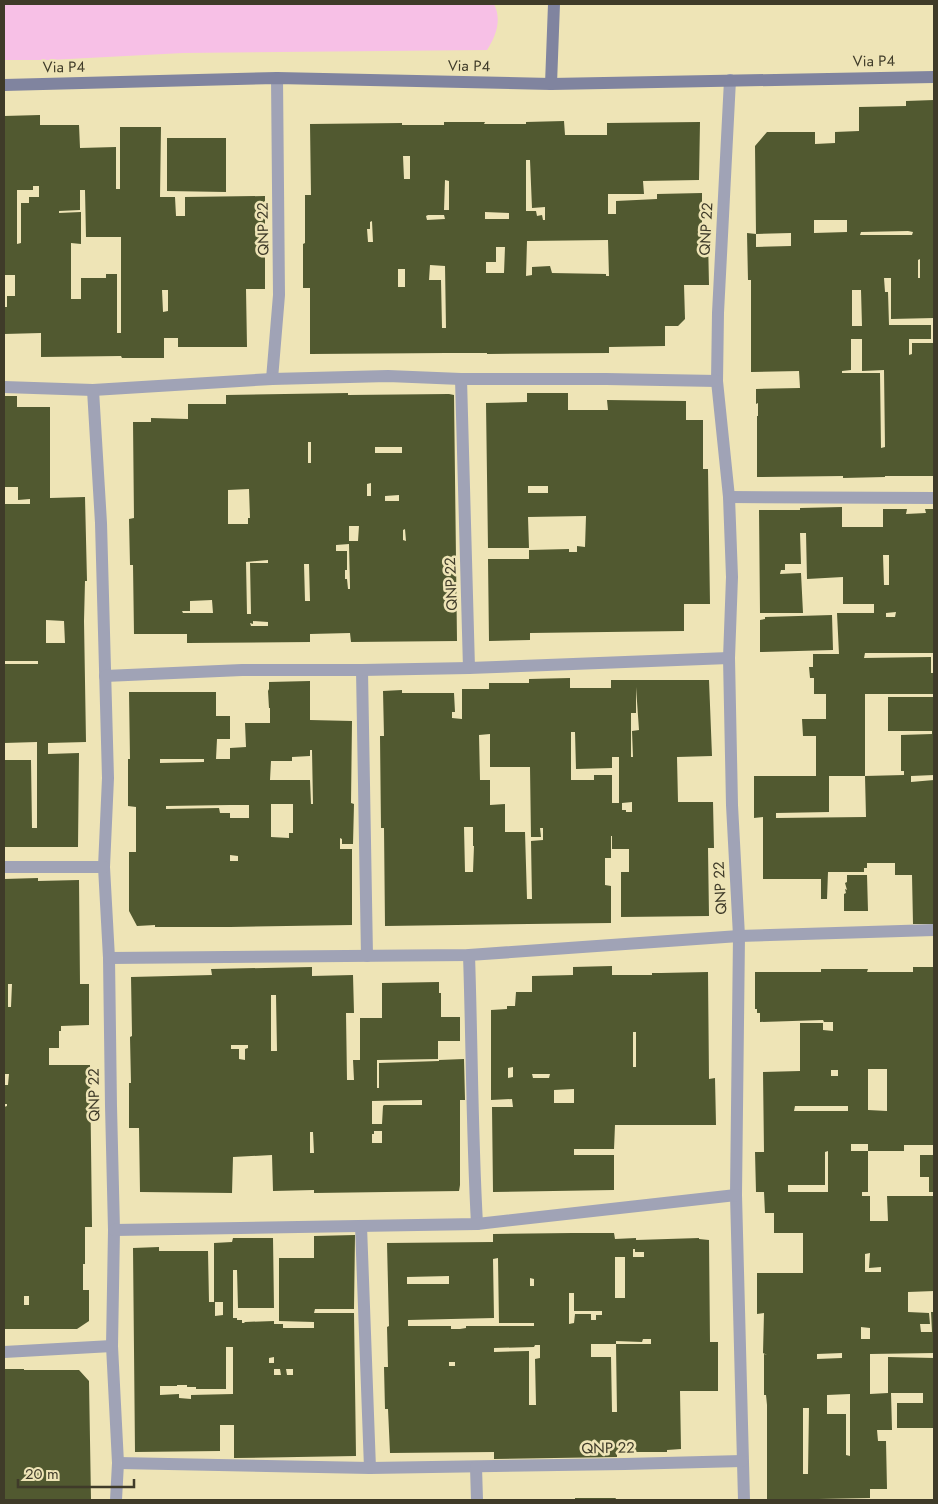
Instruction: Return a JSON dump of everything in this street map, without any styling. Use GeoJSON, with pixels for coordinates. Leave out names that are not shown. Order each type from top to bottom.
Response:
{"type":"FeatureCollection","features":[{"type":"Feature","properties":{"kind":"street"},"geometry":{"type":"LineString","coordinates":[[550,84],[554,4]]}},
{"type":"Feature","properties":{"kind":"street","name":"Via P4"},"geometry":{"type":"LineString","coordinates":[[4,85],[277,78],[550,84],[934,77]]}},
{"type":"Feature","properties":{"kind":"street","name":"QNP 22"},"geometry":{"type":"LineString","coordinates":[[272,379],[280,296],[277,78]]}},
{"type":"Feature","properties":{"kind":"street","name":"QNP 22"},"geometry":{"type":"LineString","coordinates":[[730,80],[718,313],[717,381],[729,497],[732,577],[729,658],[732,805],[739,936],[736,1195],[744,1500]]}},
{"type":"Feature","properties":{"kind":"street"},"geometry":{"type":"LineString","coordinates":[[4,387],[93,390],[272,379],[388,376],[461,379],[717,381]]}},
{"type":"Feature","properties":{"kind":"street","name":"QNP 22"},"geometry":{"type":"LineString","coordinates":[[461,379],[469,668]]}},
{"type":"Feature","properties":{"kind":"street","name":"QNP 22"},"geometry":{"type":"LineString","coordinates":[[93,390],[101,523],[108,778],[104,867],[109,958],[110,1106],[114,1230],[112,1346],[118,1463],[116,1500]]}},
{"type":"Feature","properties":{"kind":"street"},"geometry":{"type":"LineString","coordinates":[[729,497],[934,498]]}},
{"type":"Feature","properties":{"kind":"street"},"geometry":{"type":"LineString","coordinates":[[105,676],[242,670],[469,668],[729,658]]}},
{"type":"Feature","properties":{"kind":"street"},"geometry":{"type":"LineString","coordinates":[[362,670],[367,956]]}},
{"type":"Feature","properties":{"kind":"street"},"geometry":{"type":"LineString","coordinates":[[4,867],[104,867]]}},
{"type":"Feature","properties":{"kind":"street","name":"QNP 22"},"geometry":{"type":"LineString","coordinates":[[109,958],[469,955],[739,936],[934,930]]}},
{"type":"Feature","properties":{"kind":"street"},"geometry":{"type":"LineString","coordinates":[[469,955],[473,1156],[477,1224]]}},
{"type":"Feature","properties":{"kind":"street"},"geometry":{"type":"LineString","coordinates":[[114,1230],[477,1224],[736,1195]]}},
{"type":"Feature","properties":{"kind":"street"},"geometry":{"type":"LineString","coordinates":[[361,1226],[370,1468]]}},
{"type":"Feature","properties":{"kind":"street"},"geometry":{"type":"LineString","coordinates":[[4,1352],[112,1346]]}},
{"type":"Feature","properties":{"kind":"street","name":"QNP 22"},"geometry":{"type":"LineString","coordinates":[[118,1463],[370,1468],[742,1461]]}},
{"type":"Feature","properties":{"kind":"street"},"geometry":{"type":"LineString","coordinates":[[476,1467],[477,1500]]}},
{"type":"Feature","properties":{"kind":"shaded area"},"geometry":{"type":"Polygon","coordinates":[[[4,4],[494,4],[498,22],[495,34],[487,50],[183,53],[50,60],[4,60],[4,4]]]}},
{"type":"Feature","properties":{"kind":"building"},"geometry":{"type":"Polygon","coordinates":[[[934,100],[934,318],[891,319],[891,278],[884,278],[885,292],[888,292],[889,325],[931,325],[931,339],[909,339],[909,355],[912,354],[912,343],[934,343],[934,476],[757,477],[758,403],[756,404],[756,389],[800,388],[799,371],[751,372],[751,280],[748,280],[747,233],[756,234],[755,146],[767,132],[815,132],[815,144],[835,143],[835,132],[859,131],[859,107],[906,106],[906,101],[934,100]],[[814,220],[814,233],[847,232],[847,220],[814,220]],[[908,231],[861,232],[860,235],[912,235],[913,232],[908,231]],[[791,233],[756,234],[756,247],[791,246],[791,233]],[[920,259],[918,260],[918,278],[920,278],[920,259]],[[852,290],[852,326],[862,326],[861,290],[852,290]],[[851,339],[851,370],[842,371],[842,373],[880,373],[881,448],[885,447],[884,370],[862,371],[862,339],[851,339]]]}},
{"type":"Feature","properties":{"kind":"building"},"geometry":{"type":"Polygon","coordinates":[[[40,115],[40,125],[79,125],[80,148],[116,147],[116,189],[120,189],[120,127],[161,127],[160,197],[175,197],[176,216],[185,216],[185,197],[265,196],[265,289],[246,289],[247,347],[178,347],[178,338],[164,338],[164,358],[122,358],[121,356],[41,357],[41,333],[4,334],[7,296],[15,296],[15,275],[4,275],[4,116],[40,115]],[[33,186],[33,190],[17,190],[17,244],[21,243],[21,203],[29,203],[29,197],[39,197],[39,186],[33,186]],[[80,190],[80,210],[59,211],[59,213],[81,212],[81,244],[71,243],[71,299],[81,299],[81,278],[106,278],[106,274],[117,274],[117,333],[121,333],[121,237],[86,237],[85,190],[80,190]],[[162,290],[163,312],[168,311],[168,290],[162,290]]]}},
{"type":"Feature","properties":{"kind":"building"},"geometry":{"type":"Polygon","coordinates":[[[564,121],[565,135],[607,135],[607,123],[700,122],[699,180],[643,181],[644,194],[608,194],[608,214],[616,214],[616,201],[657,199],[657,194],[702,193],[702,239],[708,239],[709,285],[684,285],[685,319],[678,326],[665,326],[665,346],[609,347],[609,353],[310,354],[310,288],[303,288],[303,244],[305,243],[305,195],[311,195],[310,124],[402,123],[402,125],[444,125],[444,122],[526,124],[526,122],[564,121]],[[403,156],[404,179],[410,179],[410,156],[403,156]],[[526,160],[526,211],[536,211],[537,216],[542,215],[543,220],[545,220],[545,207],[532,208],[530,160],[526,160]],[[445,180],[444,210],[449,210],[449,181],[445,180]],[[485,212],[485,219],[509,219],[509,213],[485,212]],[[444,215],[426,216],[427,220],[445,219],[444,215]],[[372,221],[370,222],[370,229],[367,229],[368,242],[373,242],[372,221]],[[608,240],[527,241],[526,276],[532,275],[532,267],[550,266],[552,273],[606,274],[606,276],[609,276],[608,240]],[[496,247],[496,262],[486,262],[486,273],[504,273],[505,247],[496,247]],[[430,265],[429,280],[441,280],[442,328],[446,328],[445,266],[430,265]],[[398,269],[398,287],[405,287],[405,269],[398,269]]]}},
{"type":"Feature","properties":{"kind":"building"},"geometry":{"type":"Polygon","coordinates":[[[167,138],[226,138],[226,192],[167,191],[167,138]]]}},
{"type":"Feature","properties":{"kind":"building"},"geometry":{"type":"Polygon","coordinates":[[[348,393],[348,395],[454,395],[457,641],[351,642],[350,633],[310,634],[310,642],[187,643],[187,634],[134,634],[133,565],[130,565],[129,519],[134,518],[133,422],[151,422],[151,418],[188,419],[188,404],[226,404],[226,395],[348,393]],[[308,442],[308,463],[311,463],[311,442],[308,442]],[[375,447],[375,453],[402,453],[402,447],[375,447]],[[371,483],[367,484],[367,496],[371,496],[371,483]],[[249,489],[228,490],[228,524],[248,524],[248,518],[250,518],[249,489]],[[399,495],[385,496],[385,501],[399,501],[399,495]],[[349,526],[349,541],[358,541],[359,526],[349,526]],[[405,529],[403,530],[403,540],[406,541],[405,529]],[[349,544],[336,545],[336,551],[347,551],[345,579],[347,579],[348,589],[350,589],[349,544]],[[268,560],[246,562],[247,614],[251,614],[250,563],[268,563],[268,560]],[[304,564],[305,601],[310,601],[309,564],[304,564]],[[212,600],[190,601],[190,611],[182,611],[183,613],[213,613],[212,600]],[[253,621],[253,624],[250,623],[251,626],[268,626],[268,622],[253,621]]]}},
{"type":"Feature","properties":{"kind":"building"},"geometry":{"type":"Polygon","coordinates":[[[527,393],[568,393],[568,410],[608,410],[607,400],[686,401],[686,420],[703,420],[703,469],[708,469],[710,604],[684,604],[684,631],[530,633],[530,640],[489,641],[488,559],[529,559],[529,550],[569,549],[569,552],[577,552],[577,546],[585,547],[586,516],[528,517],[529,548],[488,548],[486,403],[527,402],[527,393]],[[528,486],[528,493],[548,493],[548,486],[528,486]]]}},
{"type":"Feature","properties":{"kind":"building"},"geometry":{"type":"Polygon","coordinates":[[[4,396],[17,396],[17,407],[50,407],[50,498],[85,497],[87,581],[85,581],[84,621],[86,742],[48,743],[48,754],[79,753],[78,847],[4,847],[4,760],[31,760],[32,828],[37,828],[37,742],[4,743],[4,664],[38,664],[38,661],[4,661],[4,504],[30,504],[30,499],[18,500],[18,487],[4,487],[4,396]],[[46,620],[46,643],[65,643],[64,621],[46,620]]]}},
{"type":"Feature","properties":{"kind":"building"},"geometry":{"type":"Polygon","coordinates":[[[842,507],[842,527],[883,527],[883,509],[907,509],[906,514],[926,513],[925,509],[934,509],[934,653],[865,653],[864,658],[931,657],[931,673],[934,673],[934,694],[865,694],[865,776],[904,775],[904,771],[901,771],[901,735],[932,734],[932,731],[888,731],[888,697],[934,697],[934,775],[911,776],[911,782],[934,780],[934,924],[913,924],[912,875],[895,875],[895,863],[867,863],[867,868],[864,868],[864,872],[828,872],[827,899],[821,899],[821,879],[763,879],[763,817],[754,818],[754,776],[816,776],[816,736],[803,736],[802,719],[826,719],[826,694],[814,694],[814,678],[810,678],[809,667],[813,667],[813,654],[839,654],[837,613],[874,613],[874,604],[843,604],[843,577],[807,579],[806,533],[800,533],[801,564],[785,564],[785,570],[781,570],[780,574],[801,573],[803,613],[760,613],[759,510],[800,510],[800,508],[842,507]],[[883,555],[884,585],[889,585],[889,555],[883,555]],[[896,612],[886,613],[886,617],[895,617],[896,612]],[[829,776],[829,812],[776,813],[776,818],[866,817],[865,776],[829,776]]]}},
{"type":"Feature","properties":{"kind":"building"},"geometry":{"type":"Polygon","coordinates":[[[832,615],[833,650],[760,652],[760,620],[765,619],[765,617],[832,615]]]}},
{"type":"Feature","properties":{"kind":"building"},"geometry":{"type":"Polygon","coordinates":[[[570,678],[570,688],[611,688],[611,680],[709,680],[712,756],[677,757],[678,802],[713,802],[714,848],[708,848],[709,916],[621,917],[621,872],[629,872],[629,849],[612,849],[611,836],[611,858],[605,858],[605,885],[611,886],[611,923],[385,926],[384,828],[381,828],[380,736],[384,736],[383,691],[402,690],[402,693],[454,693],[455,712],[452,712],[452,718],[462,719],[462,689],[489,689],[489,683],[529,683],[529,679],[570,678]],[[636,687],[636,713],[631,713],[631,757],[633,757],[632,731],[639,730],[636,687]],[[571,732],[571,780],[594,780],[594,775],[612,775],[612,803],[619,803],[619,757],[612,757],[612,768],[576,769],[575,732],[571,732]],[[490,734],[479,735],[480,780],[490,780],[490,805],[505,804],[505,832],[525,832],[527,899],[532,899],[531,841],[543,840],[543,828],[540,828],[541,837],[531,837],[530,767],[490,767],[490,734]],[[632,802],[622,803],[622,810],[632,812],[632,802]],[[464,827],[465,872],[473,872],[473,827],[464,827]]]}},
{"type":"Feature","properties":{"kind":"building"},"geometry":{"type":"Polygon","coordinates":[[[310,681],[310,720],[352,721],[351,803],[354,804],[353,844],[342,844],[342,839],[340,838],[340,849],[352,849],[352,925],[137,926],[129,911],[129,852],[136,852],[136,807],[128,806],[128,759],[130,759],[129,692],[216,692],[216,716],[230,716],[230,739],[217,739],[216,759],[230,759],[230,748],[246,747],[245,723],[270,723],[269,682],[310,681]],[[310,750],[310,756],[292,757],[292,761],[271,761],[270,780],[310,780],[311,804],[313,804],[312,750],[310,750]],[[160,759],[160,763],[204,762],[204,759],[160,759]],[[271,804],[271,837],[289,838],[289,833],[293,833],[293,804],[271,804]],[[249,805],[166,806],[166,809],[219,808],[220,813],[230,813],[230,818],[249,818],[249,805]],[[230,855],[230,861],[238,861],[238,856],[230,855]]]}},
{"type":"Feature","properties":{"kind":"building"},"geometry":{"type":"Polygon","coordinates":[[[847,875],[867,875],[868,911],[844,911],[847,875]]]}},
{"type":"Feature","properties":{"kind":"building"},"geometry":{"type":"Polygon","coordinates":[[[38,878],[38,881],[79,880],[80,984],[89,984],[89,1025],[61,1026],[61,1031],[59,1031],[59,1048],[49,1048],[49,1065],[90,1065],[92,1227],[85,1227],[85,1264],[83,1264],[83,1290],[89,1290],[89,1321],[77,1329],[4,1329],[4,1107],[7,1104],[4,1104],[4,1089],[5,1085],[8,1085],[9,1074],[4,1074],[4,879],[38,878]],[[8,984],[8,1007],[11,1007],[12,984],[8,984]],[[24,1296],[24,1305],[29,1305],[29,1296],[24,1296]]]}},
{"type":"Feature","properties":{"kind":"building"},"geometry":{"type":"Polygon","coordinates":[[[612,966],[612,975],[708,972],[709,1079],[715,1078],[716,1125],[615,1125],[614,1149],[574,1149],[574,1155],[614,1155],[614,1190],[493,1192],[492,1107],[513,1107],[512,1099],[491,1100],[491,1010],[507,1009],[507,1006],[515,1006],[516,992],[532,992],[532,976],[573,975],[573,967],[612,966]],[[633,1032],[633,1067],[636,1067],[636,1032],[633,1032]],[[513,1067],[508,1068],[508,1078],[513,1077],[513,1067]],[[532,1074],[533,1078],[549,1078],[550,1074],[532,1074]],[[574,1089],[554,1090],[554,1103],[574,1103],[574,1089]]]}},
{"type":"Feature","properties":{"kind":"building"},"geometry":{"type":"Polygon","coordinates":[[[312,967],[312,976],[353,975],[354,1013],[346,1013],[347,1080],[354,1080],[353,1060],[360,1060],[360,1018],[382,1018],[382,983],[439,982],[441,1017],[460,1017],[460,1041],[438,1041],[438,1059],[377,1060],[377,1088],[379,1088],[379,1063],[464,1059],[465,1100],[460,1100],[459,1191],[314,1193],[314,1190],[273,1191],[272,1155],[233,1157],[232,1193],[140,1192],[139,1128],[129,1128],[129,1083],[131,1083],[130,1037],[132,1036],[131,977],[212,975],[211,969],[312,967]],[[271,995],[271,1051],[277,1051],[276,995],[271,995]],[[231,1045],[231,1049],[239,1049],[239,1059],[245,1060],[245,1049],[248,1048],[248,1045],[231,1045]],[[422,1100],[372,1101],[372,1124],[382,1124],[384,1105],[422,1105],[422,1100]],[[374,1131],[374,1134],[372,1134],[372,1143],[382,1143],[382,1131],[374,1131]],[[310,1132],[310,1153],[314,1153],[313,1132],[310,1132]]]}},
{"type":"Feature","properties":{"kind":"building"},"geometry":{"type":"Polygon","coordinates":[[[913,967],[934,967],[934,1145],[904,1145],[904,1151],[868,1151],[868,1192],[862,1192],[862,1196],[870,1196],[870,1221],[888,1221],[887,1196],[934,1196],[934,1291],[908,1292],[908,1312],[929,1313],[930,1324],[920,1324],[921,1332],[932,1332],[931,1312],[934,1312],[934,1353],[870,1354],[870,1394],[888,1393],[888,1357],[934,1358],[934,1428],[897,1428],[897,1403],[923,1403],[923,1393],[891,1393],[892,1430],[877,1430],[878,1441],[886,1441],[887,1489],[870,1489],[870,1498],[767,1500],[767,1405],[766,1395],[764,1395],[764,1354],[767,1355],[763,1353],[764,1313],[757,1314],[757,1273],[803,1273],[803,1233],[774,1233],[774,1213],[765,1213],[764,1192],[756,1192],[755,1152],[764,1152],[763,1072],[800,1071],[800,1023],[823,1023],[823,1030],[833,1031],[833,1022],[824,1022],[823,1020],[760,1022],[760,1013],[757,1013],[757,1009],[755,1009],[755,972],[821,972],[821,969],[868,969],[867,972],[913,972],[913,967]],[[868,1069],[868,1110],[887,1111],[887,1069],[868,1069]],[[831,1070],[831,1076],[838,1076],[838,1070],[831,1070]],[[795,1106],[794,1111],[848,1111],[848,1106],[795,1106]],[[851,1144],[851,1151],[868,1151],[868,1144],[851,1144]],[[828,1151],[825,1152],[825,1185],[788,1185],[788,1192],[828,1192],[828,1151]],[[870,1253],[865,1254],[865,1272],[881,1272],[881,1267],[869,1268],[870,1253]],[[861,1327],[861,1339],[870,1339],[870,1328],[861,1327]],[[842,1353],[817,1354],[817,1359],[842,1358],[842,1353]],[[850,1394],[827,1395],[827,1414],[846,1414],[846,1455],[850,1456],[850,1394]],[[803,1408],[803,1474],[808,1474],[809,1408],[803,1408]]]}},
{"type":"Feature","properties":{"kind":"building"},"geometry":{"type":"Polygon","coordinates":[[[920,1155],[934,1155],[934,1192],[929,1192],[929,1177],[920,1177],[920,1155]]]}},
{"type":"Feature","properties":{"kind":"building"},"geometry":{"type":"Polygon","coordinates":[[[614,1233],[615,1239],[699,1238],[709,1240],[710,1342],[718,1342],[718,1391],[680,1391],[681,1449],[667,1450],[667,1452],[617,1452],[617,1457],[494,1459],[494,1452],[390,1453],[388,1409],[385,1409],[384,1367],[388,1367],[387,1327],[389,1326],[387,1243],[493,1242],[493,1234],[614,1233]],[[633,1249],[633,1257],[644,1257],[644,1252],[635,1252],[635,1249],[633,1249]],[[615,1257],[615,1298],[625,1298],[625,1257],[615,1257]],[[498,1258],[493,1259],[494,1318],[408,1320],[408,1326],[451,1326],[451,1329],[466,1328],[466,1326],[534,1326],[534,1323],[499,1323],[498,1258]],[[449,1276],[407,1277],[407,1284],[449,1284],[449,1276]],[[530,1278],[530,1286],[534,1286],[534,1279],[530,1278]],[[569,1293],[569,1324],[574,1323],[575,1314],[591,1314],[591,1320],[596,1320],[596,1315],[602,1315],[602,1311],[574,1311],[574,1293],[569,1293]],[[643,1339],[642,1342],[616,1341],[616,1344],[651,1344],[651,1339],[643,1339]],[[591,1344],[591,1357],[611,1357],[612,1412],[617,1412],[616,1344],[591,1344]],[[535,1345],[534,1347],[494,1348],[494,1352],[529,1351],[529,1405],[536,1405],[535,1359],[540,1358],[540,1345],[535,1345]],[[449,1362],[449,1366],[455,1366],[455,1362],[449,1362]]]}},
{"type":"Feature","properties":{"kind":"building"},"geometry":{"type":"Polygon","coordinates":[[[355,1235],[354,1309],[315,1309],[314,1313],[354,1313],[356,1456],[234,1458],[234,1425],[220,1425],[220,1451],[135,1452],[133,1248],[159,1247],[159,1251],[208,1251],[209,1302],[214,1302],[214,1243],[232,1242],[233,1238],[273,1238],[274,1308],[238,1308],[237,1270],[233,1270],[233,1318],[242,1320],[242,1323],[274,1321],[274,1324],[283,1324],[283,1328],[314,1328],[314,1322],[279,1321],[279,1258],[314,1258],[314,1236],[355,1235]],[[215,1302],[215,1316],[223,1315],[223,1302],[215,1302]],[[226,1347],[226,1389],[196,1389],[196,1387],[187,1387],[187,1385],[160,1386],[160,1395],[179,1394],[179,1398],[191,1399],[191,1395],[233,1394],[233,1347],[226,1347]],[[274,1357],[269,1358],[269,1363],[274,1363],[274,1357]],[[274,1369],[274,1375],[281,1375],[280,1369],[274,1369]],[[286,1369],[287,1375],[293,1375],[293,1369],[286,1369]]]}},
{"type":"Feature","properties":{"kind":"building"},"geometry":{"type":"Polygon","coordinates":[[[4,1369],[79,1370],[89,1381],[91,1500],[4,1500],[4,1369]]]}},
{"type":"Feature","properties":{"kind":"building"},"geometry":{"type":"Polygon","coordinates":[[[575,1498],[616,1498],[615,1500],[575,1500],[575,1498]]]}}]}
